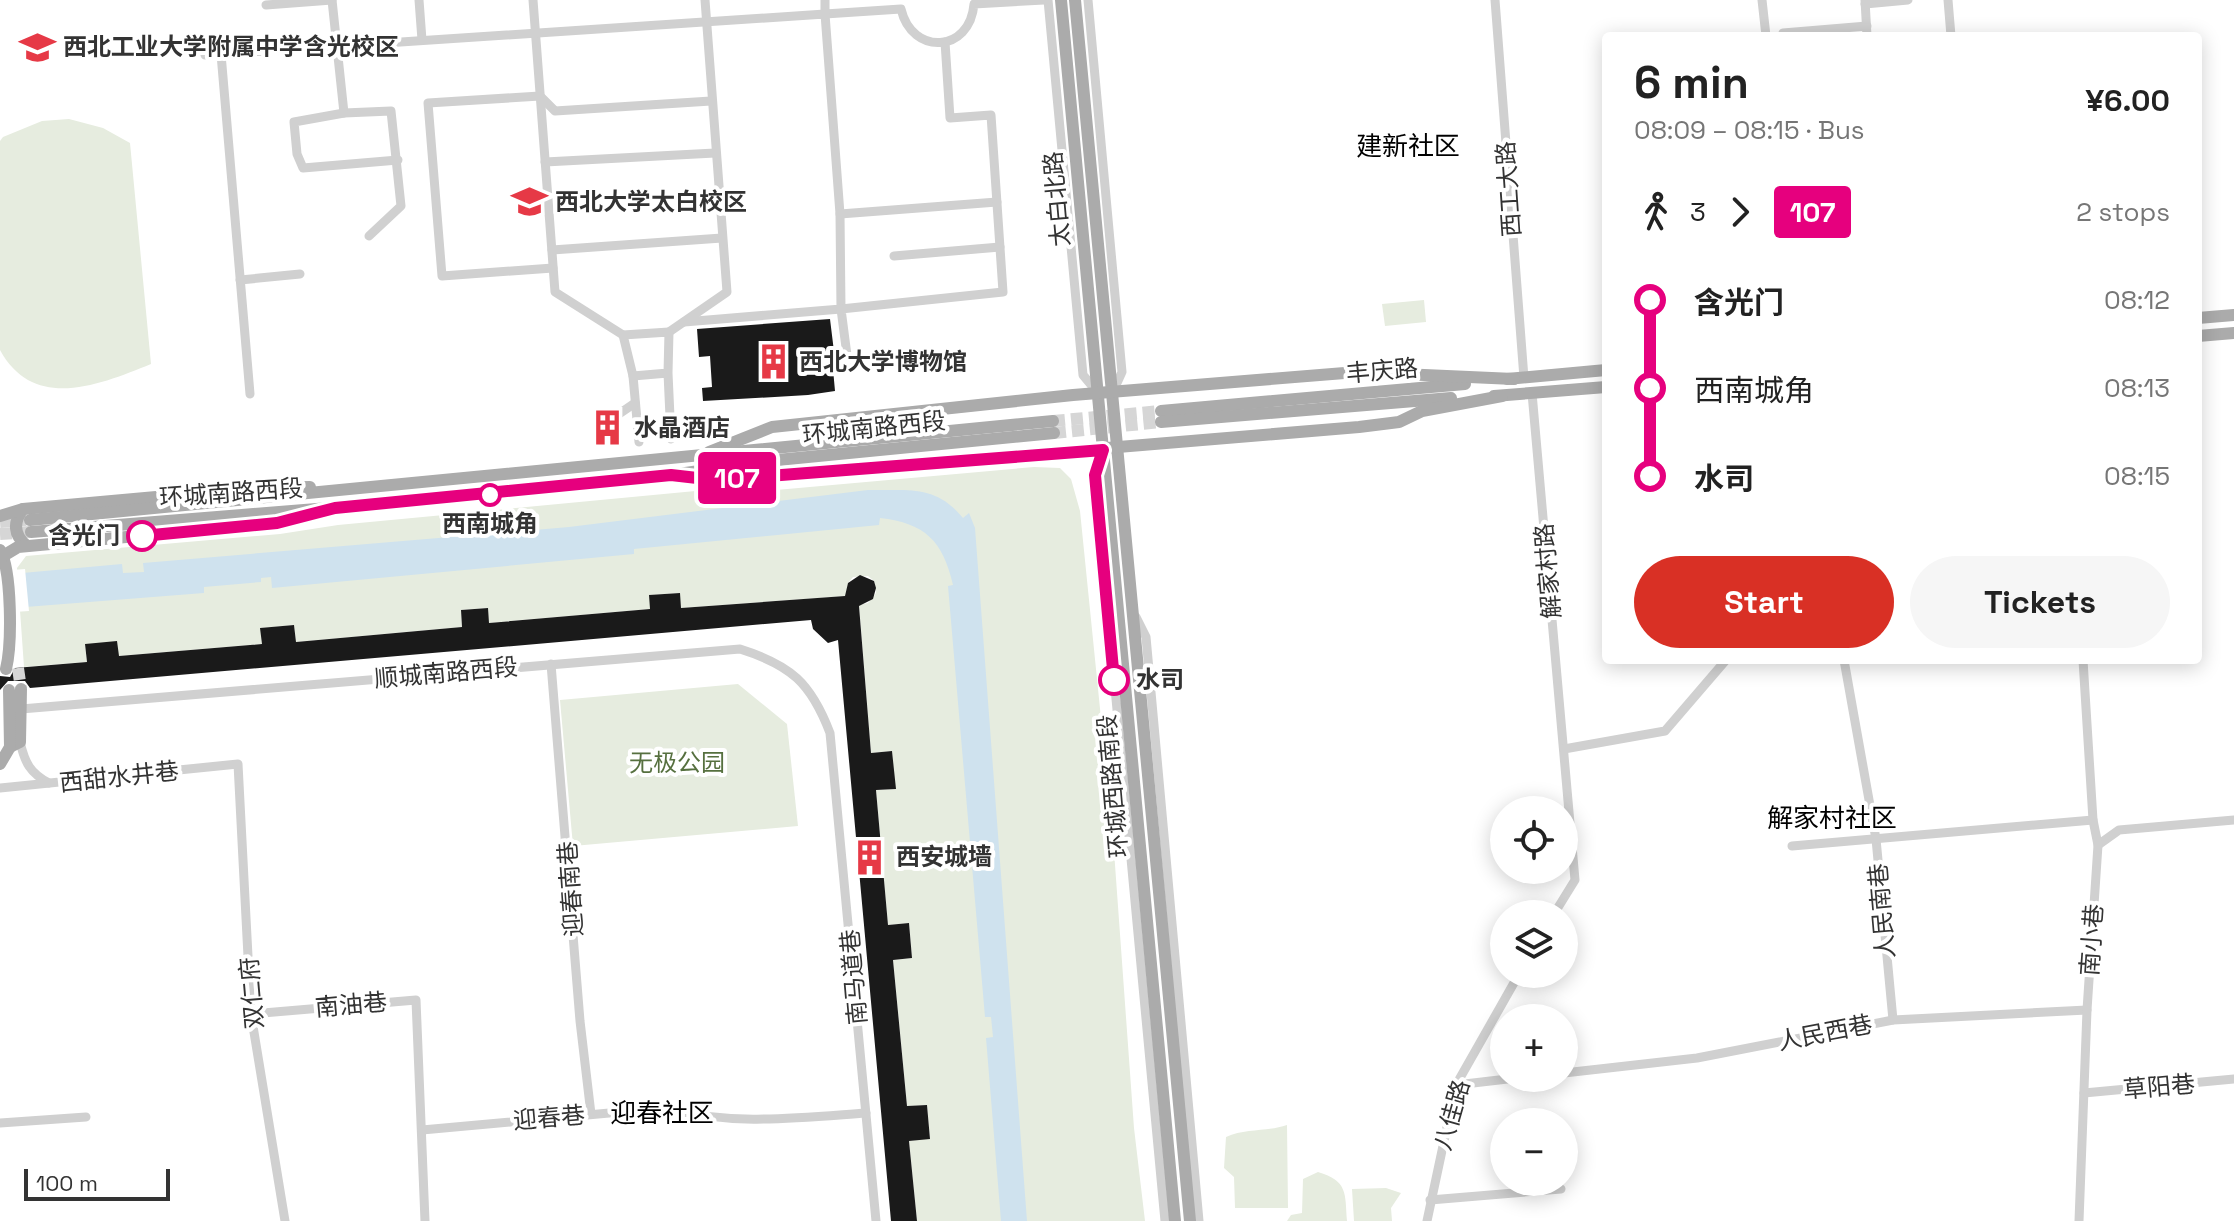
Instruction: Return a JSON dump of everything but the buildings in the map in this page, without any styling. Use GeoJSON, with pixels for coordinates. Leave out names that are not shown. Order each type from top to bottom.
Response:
{"type":"FeatureCollection","features":[{"type":"Feature","properties":{"kind":"main road","name":"太白北路"},"geometry":{"type":"LineString","coordinates":[[1061,0],[1103,450]]}},
{"type":"Feature","properties":{"kind":"main road","name":"太白北路"},"geometry":{"type":"LineString","coordinates":[[1075,0],[1113,392]]}},
{"type":"Feature","properties":{"kind":"main road"},"geometry":{"type":"LineString","coordinates":[[2202,318],[2234,315]]}},
{"type":"Feature","properties":{"kind":"main road"},"geometry":{"type":"LineString","coordinates":[[2202,336],[2234,333]]}},
{"type":"Feature","properties":{"kind":"main road","name":"丰庆路"},"geometry":{"type":"LineString","coordinates":[[1602,370],[1161,417],[1602,387]]}},
{"type":"Feature","properties":{"kind":"main road"},"geometry":{"type":"LineString","coordinates":[[696,457],[772,427],[1098,393],[1357,372],[1519,378]]}},
{"type":"Feature","properties":{"kind":"main road","name":"环城西路南段"},"geometry":{"type":"LineString","coordinates":[[1113,392],[1190,1221]]}},
{"type":"Feature","properties":{"kind":"main road"},"geometry":{"type":"LineString","coordinates":[[671,475],[706,479],[756,477],[1119,449],[1399,422],[1422,411],[1502,396]]}},
{"type":"Feature","properties":{"kind":"main road","name":"环城南路西段"},"geometry":{"type":"LineString","coordinates":[[0,516],[28,520],[335,508],[671,475],[1053,427],[28,520]]}},
{"type":"Feature","properties":{"kind":"main road","name":"环城西路南段"},"geometry":{"type":"LineString","coordinates":[[1103,450],[1175,1221]]}},
{"type":"Feature","properties":{"kind":"main road"},"geometry":{"type":"LineString","coordinates":[[12,668],[3,556],[18,547],[277,523],[335,508]]}},
{"type":"Feature","properties":{"kind":"main road"},"geometry":{"type":"LineString","coordinates":[[27,546],[19,540],[15,526],[28,520]]}},
{"type":"Feature","properties":{"kind":"main road"},"geometry":{"type":"LineString","coordinates":[[0,764],[15,745],[21,709],[15,689],[15,745]]}},
{"type":"Feature","properties":{"kind":"street"},"geometry":{"type":"LineString","coordinates":[[266,5],[332,0],[344,113]]}},
{"type":"Feature","properties":{"kind":"street"},"geometry":{"type":"LineString","coordinates":[[419,0],[422,40]]}},
{"type":"Feature","properties":{"kind":"street"},"geometry":{"type":"LineString","coordinates":[[533,0],[555,292],[623,335],[669,332],[727,292],[705,0]]}},
{"type":"Feature","properties":{"kind":"street"},"geometry":{"type":"LineString","coordinates":[[825,0],[840,214],[841,309],[848,363]]}},
{"type":"Feature","properties":{"kind":"street"},"geometry":{"type":"LineString","coordinates":[[205,55],[825,14],[901,4],[904,21],[917,37],[927,42],[945,42],[962,34],[970,23],[973,2],[1046,0],[1083,375],[1098,393]]}},
{"type":"Feature","properties":{"kind":"street"},"geometry":{"type":"LineString","coordinates":[[1088,0],[1122,372],[1113,392]]}},
{"type":"Feature","properties":{"kind":"street","name":"西工大路"},"geometry":{"type":"LineString","coordinates":[[1495,0],[1519,378]]}},
{"type":"Feature","properties":{"kind":"street"},"geometry":{"type":"LineString","coordinates":[[1762,0],[1766,32]]}},
{"type":"Feature","properties":{"kind":"street"},"geometry":{"type":"LineString","coordinates":[[1825,32],[1867,31],[1865,2],[1908,0]]}},
{"type":"Feature","properties":{"kind":"street"},"geometry":{"type":"LineString","coordinates":[[1948,0],[1951,32]]}},
{"type":"Feature","properties":{"kind":"street"},"geometry":{"type":"LineString","coordinates":[[684,322],[1003,292],[991,115],[950,118],[945,42]]}},
{"type":"Feature","properties":{"kind":"street"},"geometry":{"type":"LineString","coordinates":[[221,54],[250,394]]}},
{"type":"Feature","properties":{"kind":"street"},"geometry":{"type":"LineString","coordinates":[[553,268],[442,276],[428,103],[540,96],[555,111],[711,101]]}},
{"type":"Feature","properties":{"kind":"street"},"geometry":{"type":"LineString","coordinates":[[369,236],[401,206],[398,160],[391,111],[344,113],[294,122],[297,154],[303,168],[398,160]]}},
{"type":"Feature","properties":{"kind":"street"},"geometry":{"type":"LineString","coordinates":[[545,162],[715,153]]}},
{"type":"Feature","properties":{"kind":"street"},"geometry":{"type":"LineString","coordinates":[[840,214],[997,202]]}},
{"type":"Feature","properties":{"kind":"street"},"geometry":{"type":"LineString","coordinates":[[552,250],[722,238]]}},
{"type":"Feature","properties":{"kind":"street"},"geometry":{"type":"LineString","coordinates":[[894,256],[1000,247]]}},
{"type":"Feature","properties":{"kind":"street"},"geometry":{"type":"LineString","coordinates":[[240,280],[300,274]]}},
{"type":"Feature","properties":{"kind":"street"},"geometry":{"type":"LineString","coordinates":[[669,332],[671,439]]}},
{"type":"Feature","properties":{"kind":"street"},"geometry":{"type":"LineString","coordinates":[[623,335],[633,376],[639,442]]}},
{"type":"Feature","properties":{"kind":"street"},"geometry":{"type":"LineString","coordinates":[[633,376],[668,373]]}},
{"type":"Feature","properties":{"kind":"street","name":"解家村路"},"geometry":{"type":"LineString","coordinates":[[1532,393],[1564,749]]}},
{"type":"Feature","properties":{"kind":"street"},"geometry":{"type":"LineString","coordinates":[[613,418],[635,403]]}},
{"type":"Feature","properties":{"kind":"street","name":"环城西路南段"},"geometry":{"type":"LineString","coordinates":[[1103,450],[1095,475],[1165,1221]]}},
{"type":"Feature","properties":{"kind":"street","name":"环城西路南段"},"geometry":{"type":"LineString","coordinates":[[1133,612],[1146,637],[1199,1221]]}},
{"type":"Feature","properties":{"kind":"street"},"geometry":{"type":"LineString","coordinates":[[1110,635],[1124,660]]}},
{"type":"Feature","properties":{"kind":"street","name":"顺城南路西段"},"geometry":{"type":"LineString","coordinates":[[21,709],[740,649],[771,658],[798,677],[818,703],[830,733]]}},
{"type":"Feature","properties":{"kind":"street","name":"迎春南巷"},"geometry":{"type":"LineString","coordinates":[[551,664],[580,1021],[591,1114]]}},
{"type":"Feature","properties":{"kind":"street"},"geometry":{"type":"LineString","coordinates":[[1563,900],[1575,880],[1564,749],[1665,731],[1723,664]]}},
{"type":"Feature","properties":{"kind":"street","name":"人民南巷"},"geometry":{"type":"LineString","coordinates":[[1845,664],[1876,839],[1893,1020]]}},
{"type":"Feature","properties":{"kind":"street","name":"南小巷"},"geometry":{"type":"LineString","coordinates":[[2079,1221],[2087,1010],[2098,845],[2093,820],[2083,664]]}},
{"type":"Feature","properties":{"kind":"street","name":"南马道巷"},"geometry":{"type":"LineString","coordinates":[[830,733],[876,1221]]}},
{"type":"Feature","properties":{"kind":"street"},"geometry":{"type":"LineString","coordinates":[[15,745],[33,775],[52,784]]}},
{"type":"Feature","properties":{"kind":"street","name":"西甜水井巷"},"geometry":{"type":"LineString","coordinates":[[0,788],[238,764]]}},
{"type":"Feature","properties":{"kind":"street","name":"双仁府"},"geometry":{"type":"LineString","coordinates":[[238,764],[251,1014],[285,1221]]}},
{"type":"Feature","properties":{"kind":"street"},"geometry":{"type":"LineString","coordinates":[[1792,846],[2093,820]]}},
{"type":"Feature","properties":{"kind":"street"},"geometry":{"type":"LineString","coordinates":[[2098,845],[2119,830],[2234,820]]}},
{"type":"Feature","properties":{"kind":"street","name":"八佳路"},"geometry":{"type":"LineString","coordinates":[[1427,1221],[1456,1085],[1511,988]]}},
{"type":"Feature","properties":{"kind":"street","name":"南油巷"},"geometry":{"type":"LineString","coordinates":[[251,1014],[416,1000],[422,1130]]}},
{"type":"Feature","properties":{"kind":"street","name":"人民西巷"},"geometry":{"type":"LineString","coordinates":[[1578,1071],[1697,1058],[1893,1020],[2087,1010]]}},
{"type":"Feature","properties":{"kind":"street","name":"草阳巷"},"geometry":{"type":"LineString","coordinates":[[2084,1093],[2234,1079]]}},
{"type":"Feature","properties":{"kind":"street"},"geometry":{"type":"LineString","coordinates":[[1456,1085],[1490,1081]]}},
{"type":"Feature","properties":{"kind":"street","name":"迎春巷"},"geometry":{"type":"LineString","coordinates":[[422,1130],[664,1108],[699,1117],[741,1121],[866,1113]]}},
{"type":"Feature","properties":{"kind":"street"},"geometry":{"type":"LineString","coordinates":[[0,1123],[86,1117]]}},
{"type":"Feature","properties":{"kind":"street"},"geometry":{"type":"LineString","coordinates":[[422,1130],[425,1221]]}},
{"type":"Feature","properties":{"kind":"street"},"geometry":{"type":"LineString","coordinates":[[1430,1200],[1490,1195]]}},
{"type":"Feature","properties":{"kind":"green space"},"geometry":{"type":"Polygon","coordinates":[[[69,119],[103,128],[130,143],[151,364],[110,379],[69,388],[49,387],[31,381],[14,369],[0,350],[0,141],[42,121],[69,119]]]}},
{"type":"Feature","properties":{"kind":"green space"},"geometry":{"type":"Polygon","coordinates":[[[1424,300],[1426,322],[1385,326],[1382,304],[1424,300]]]}},
{"type":"Feature","properties":{"kind":"green space"},"geometry":{"type":"Polygon","coordinates":[[[1034,467],[1060,468],[1071,479],[1080,511],[1113,837],[1134,1128],[1145,1221],[917,1221],[909,1141],[930,1138],[927,1105],[907,1106],[893,960],[912,958],[909,923],[888,925],[876,790],[895,789],[892,751],[871,753],[859,605],[868,603],[876,593],[874,581],[868,576],[853,577],[848,583],[846,596],[681,608],[679,593],[650,595],[650,609],[489,623],[487,608],[461,610],[462,627],[296,642],[294,625],[261,628],[262,644],[119,656],[85,645],[87,662],[24,667],[17,568],[26,556],[280,534],[338,525],[706,490],[776,490],[1034,467]]]}},
{"type":"Feature","properties":{"kind":"green space","name":"无极公园"},"geometry":{"type":"Polygon","coordinates":[[[738,684],[787,724],[798,826],[573,846],[560,700],[738,684]]]}},
{"type":"Feature","properties":{"kind":"green space"},"geometry":{"type":"Polygon","coordinates":[[[1287,1125],[1288,1208],[1235,1208],[1234,1177],[1224,1168],[1226,1137],[1287,1125]]]}},
{"type":"Feature","properties":{"kind":"green space"},"geometry":{"type":"Polygon","coordinates":[[[1318,1172],[1335,1180],[1343,1189],[1347,1221],[1287,1221],[1291,1215],[1302,1213],[1303,1179],[1318,1172]]]}},
{"type":"Feature","properties":{"kind":"green space"},"geometry":{"type":"Polygon","coordinates":[[[1386,1188],[1401,1193],[1391,1208],[1392,1221],[1354,1221],[1352,1189],[1386,1188]]]}},
{"type":"Feature","properties":{"kind":"water"},"geometry":{"type":"Polygon","coordinates":[[[868,490],[909,490],[931,494],[953,507],[963,518],[969,513],[975,528],[1027,1221],[1001,1221],[986,1038],[993,1037],[991,1017],[985,1017],[948,586],[953,585],[944,557],[930,537],[920,530],[909,524],[880,518],[879,525],[634,549],[634,554],[272,588],[271,577],[261,578],[261,582],[204,587],[204,593],[0,609],[0,575],[122,564],[123,573],[144,572],[143,563],[569,527],[868,490]]]}},
{"type":"Feature","properties":{"kind":"pier"},"geometry":{"type":"Polygon","coordinates":[[[25,569],[29,611],[0,613],[0,571],[25,569]]]}},
{"type":"Feature","properties":{"kind":"tunnel"},"geometry":{"type":"LineString","coordinates":[[1053,421],[1161,411]]}},
{"type":"Feature","properties":{"kind":"tunnel"},"geometry":{"type":"LineString","coordinates":[[1054,433],[1161,422]]}},
{"type":"Feature","properties":{"kind":"tunnel"},"geometry":{"type":"LineString","coordinates":[[0,522],[26,520]]}},
{"type":"Feature","properties":{"kind":"tunnel"},"geometry":{"type":"LineString","coordinates":[[0,534],[31,532]]}},
{"type":"Feature","properties":{"kind":"tunnel"},"geometry":{"type":"LineString","coordinates":[[18,668],[21,689]]}},
{"type":"Feature","properties":{"kind":"bus line","name":"107"},"geometry":{"type":"LineString","coordinates":[[142,536],[277,523],[335,508],[671,475],[706,479],[756,477],[1103,450],[1095,475],[1114,680]]}},
{"type":"Feature","properties":{"kind":"place","name":"西北工业大学附属中学含光校区"},"geometry":{"type":"Point","coordinates":[37,47]}},
{"type":"Feature","properties":{"kind":"place","name":"西北大学太白校区"},"geometry":{"type":"Point","coordinates":[529,202]}},
{"type":"Feature","properties":{"kind":"place","name":"西北大学博物馆"},"geometry":{"type":"Point","coordinates":[773,362]}},
{"type":"Feature","properties":{"kind":"place","name":"水晶酒店"},"geometry":{"type":"Point","coordinates":[608,428]}},
{"type":"Feature","properties":{"kind":"place","name":"西南城角"},"geometry":{"type":"Point","coordinates":[490,495]}},
{"type":"Feature","properties":{"kind":"place","name":"含光门"},"geometry":{"type":"Point","coordinates":[142,536]}},
{"type":"Feature","properties":{"kind":"place","name":"水司"},"geometry":{"type":"Point","coordinates":[1114,680]}},
{"type":"Feature","properties":{"kind":"place","name":"西安城墙"},"geometry":{"type":"Point","coordinates":[870,857]}},
{"type":"Feature","properties":{"kind":"district","name":"建新社区"},"geometry":{"type":"Point","coordinates":[1408,146]}},
{"type":"Feature","properties":{"kind":"district","name":"解家村社区"},"geometry":{"type":"Point","coordinates":[1832,818]}},
{"type":"Feature","properties":{"kind":"district","name":"迎春社区"},"geometry":{"type":"Point","coordinates":[662,1113]}}]}
